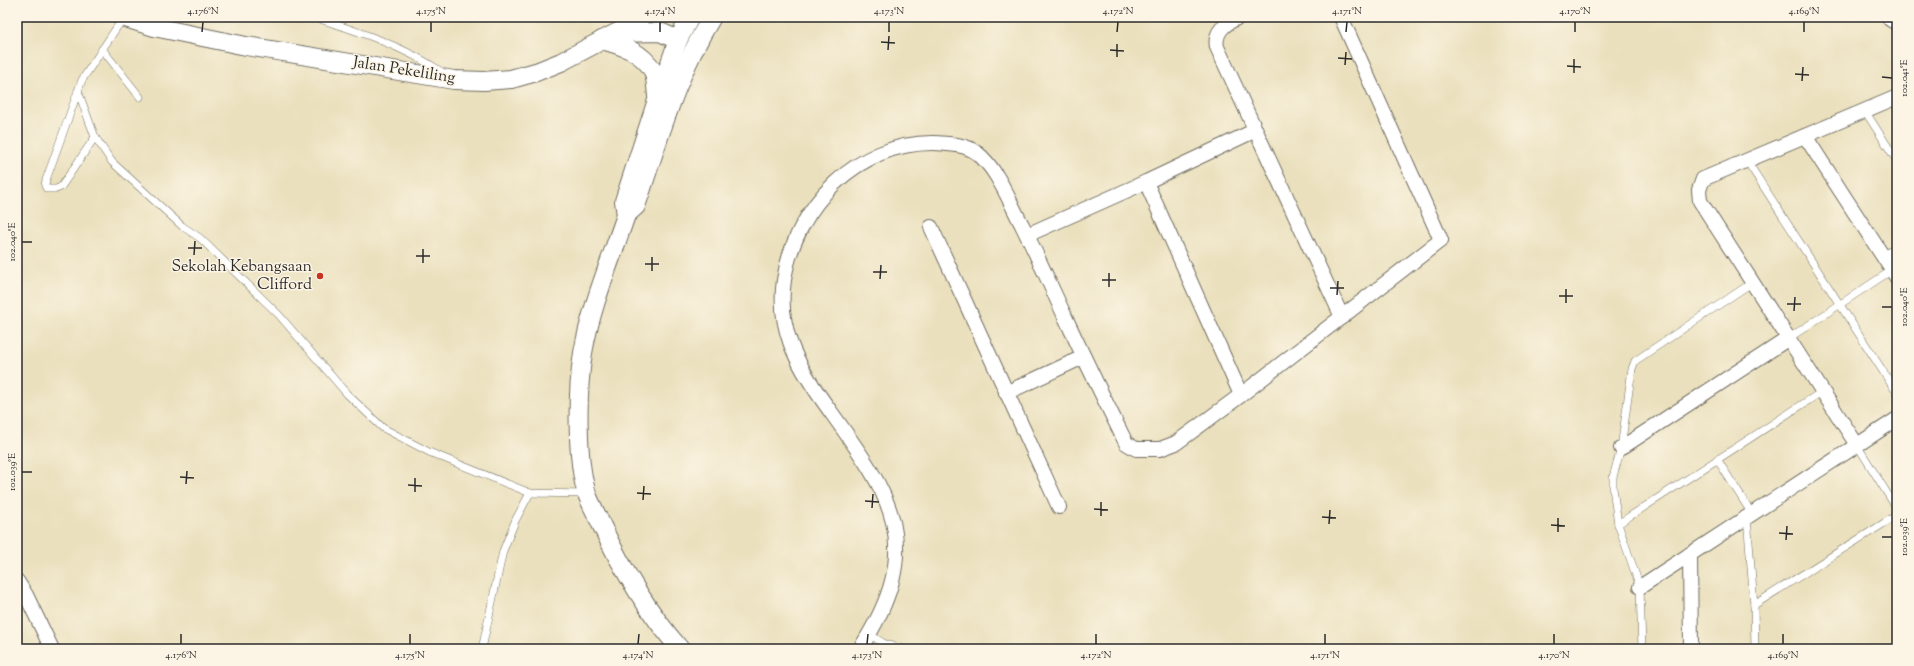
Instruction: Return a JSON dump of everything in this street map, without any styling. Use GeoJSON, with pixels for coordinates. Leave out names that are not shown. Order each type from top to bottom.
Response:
{"type":"FeatureCollection","features":[{"type":"Feature","properties":{"kind":"main road"},"geometry":{"type":"LineString","coordinates":[[1892,17],[1897,20]]}},
{"type":"Feature","properties":{"kind":"street","name":"Jalan Pekeliling"},"geometry":{"type":"LineString","coordinates":[[123,17],[154,27],[239,45],[454,80],[490,81],[536,72],[561,62],[609,37],[660,32],[678,40]]}},
{"type":"Feature","properties":{"kind":"street"},"geometry":{"type":"LineString","coordinates":[[641,17],[609,37],[638,54],[653,72],[658,97]]}},
{"type":"Feature","properties":{"kind":"street"},"geometry":{"type":"LineString","coordinates":[[680,649],[660,627],[614,552],[587,494],[582,465],[579,420],[583,353],[595,306],[626,215],[624,201],[658,97],[678,40],[690,17]]}},
{"type":"Feature","properties":{"kind":"street"},"geometry":{"type":"LineString","coordinates":[[1239,17],[1228,22],[1221,28],[1216,41],[1342,317]]}},
{"type":"Feature","properties":{"kind":"street"},"geometry":{"type":"LineString","coordinates":[[860,649],[870,634],[886,599],[893,578],[897,558],[896,535],[892,516],[869,466],[803,373],[792,351],[786,329],[783,305],[784,281],[789,253],[802,223],[821,196],[847,172],[870,157],[896,147],[919,143],[966,146],[976,152],[988,163],[1027,235],[1126,443],[1136,449],[1160,450],[1176,443],[1241,395],[1441,240],[1341,17]]}},
{"type":"Feature","properties":{"kind":"street"},"geometry":{"type":"LineString","coordinates":[[678,40],[709,22]]}},
{"type":"Feature","properties":{"kind":"street"},"geometry":{"type":"LineString","coordinates":[[626,215],[636,206],[682,75],[709,22]]}},
{"type":"Feature","properties":{"kind":"street"},"geometry":{"type":"LineString","coordinates":[[678,40],[682,75]]}},
{"type":"Feature","properties":{"kind":"street"},"geometry":{"type":"LineString","coordinates":[[1857,445],[1700,201],[1699,190],[1703,179],[1897,97]]}},
{"type":"Feature","properties":{"kind":"street"},"geometry":{"type":"LineString","coordinates":[[1027,235],[1146,182],[1256,130]]}},
{"type":"Feature","properties":{"kind":"street"},"geometry":{"type":"LineString","coordinates":[[1805,136],[1894,274]]}},
{"type":"Feature","properties":{"kind":"street"},"geometry":{"type":"LineString","coordinates":[[1146,182],[1241,395]]}},
{"type":"Feature","properties":{"kind":"street"},"geometry":{"type":"LineString","coordinates":[[931,227],[1059,507]]}},
{"type":"Feature","properties":{"kind":"street"},"geometry":{"type":"LineString","coordinates":[[1621,448],[1789,338]]}},
{"type":"Feature","properties":{"kind":"street"},"geometry":{"type":"LineString","coordinates":[[1006,393],[1084,357]]}},
{"type":"Feature","properties":{"kind":"street"},"geometry":{"type":"LineString","coordinates":[[1640,587],[1897,419]]}},
{"type":"Feature","properties":{"kind":"street"},"geometry":{"type":"LineString","coordinates":[[1690,554],[1691,649]]}},
{"type":"Feature","properties":{"kind":"street"},"geometry":{"type":"LineString","coordinates":[[17,581],[26,595],[52,649]]}},
{"type":"Feature","properties":{"kind":"lane"},"geometry":{"type":"LineString","coordinates":[[95,137],[61,187],[56,189],[47,189],[45,186],[46,180],[82,80],[123,17]]}},
{"type":"Feature","properties":{"kind":"lane"},"geometry":{"type":"LineString","coordinates":[[314,17],[369,36],[403,51],[430,64],[454,80]]}},
{"type":"Feature","properties":{"kind":"lane"},"geometry":{"type":"LineString","coordinates":[[102,49],[140,97]]}},
{"type":"Feature","properties":{"kind":"lane"},"geometry":{"type":"LineString","coordinates":[[78,91],[95,137],[112,162],[182,226],[200,238],[279,315],[347,394],[383,428],[429,452],[530,493],[587,494]]}},
{"type":"Feature","properties":{"kind":"lane"},"geometry":{"type":"LineString","coordinates":[[1864,111],[1897,161]]}},
{"type":"Feature","properties":{"kind":"lane"},"geometry":{"type":"LineString","coordinates":[[1747,160],[1897,393]]}},
{"type":"Feature","properties":{"kind":"lane"},"geometry":{"type":"LineString","coordinates":[[1883,256],[1897,246]]}},
{"type":"Feature","properties":{"kind":"lane"},"geometry":{"type":"LineString","coordinates":[[1789,338],[1840,305],[1894,274]]}},
{"type":"Feature","properties":{"kind":"lane"},"geometry":{"type":"LineString","coordinates":[[1642,649],[1640,587],[1618,524],[1612,488],[1613,477],[1621,448],[1632,369],[1635,361],[1753,282]]}},
{"type":"Feature","properties":{"kind":"lane"},"geometry":{"type":"LineString","coordinates":[[1618,524],[1822,391]]}},
{"type":"Feature","properties":{"kind":"lane"},"geometry":{"type":"LineString","coordinates":[[1857,445],[1897,509]]}},
{"type":"Feature","properties":{"kind":"lane"},"geometry":{"type":"LineString","coordinates":[[1717,460],[1750,515],[1755,649]]}},
{"type":"Feature","properties":{"kind":"lane"},"geometry":{"type":"LineString","coordinates":[[482,649],[503,551],[516,519],[530,493]]}},
{"type":"Feature","properties":{"kind":"lane"},"geometry":{"type":"LineString","coordinates":[[1754,605],[1897,515]]}},
{"type":"Feature","properties":{"kind":"lane"},"geometry":{"type":"LineString","coordinates":[[870,634],[881,646],[903,649]]}},
{"type":"Feature","properties":{"kind":"place","name":"Sekolah Kebangsaan Clifford"},"geometry":{"type":"Point","coordinates":[320,276]}}]}
